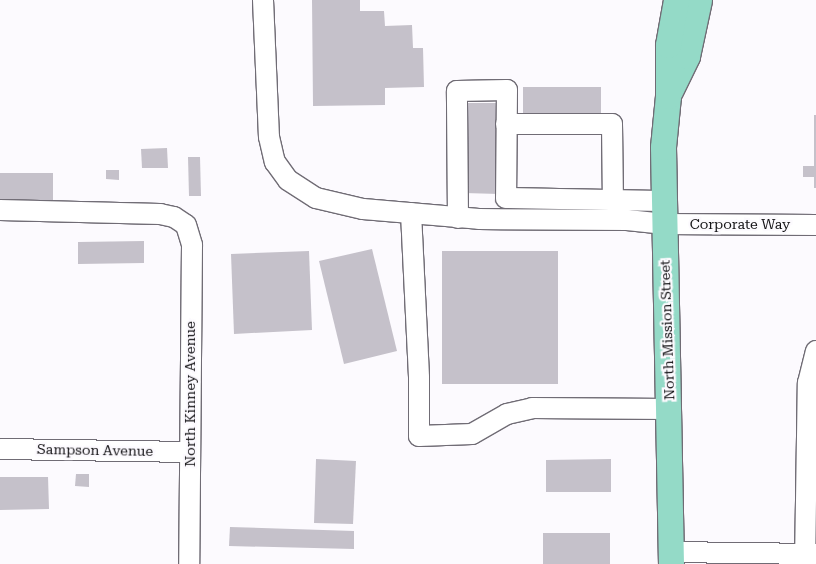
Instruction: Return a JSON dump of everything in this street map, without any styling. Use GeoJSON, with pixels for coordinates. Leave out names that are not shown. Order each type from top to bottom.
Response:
{"type":"FeatureCollection","features":[{"type":"Feature","properties":{"kind":"main road","name":"North Mission Street"},"geometry":{"type":"LineString","coordinates":[[671,558],[663,135],[668,96],[668,45],[676,0]]}},
{"type":"Feature","properties":{"kind":"main road","name":"North Mission Street"},"geometry":{"type":"LineString","coordinates":[[668,96],[687,56],[699,0]]}},
{"type":"Feature","properties":{"kind":"street"},"geometry":{"type":"LineString","coordinates":[[264,0],[269,136],[275,162],[288,180],[316,198],[363,209],[458,218],[627,220],[663,213]]}},
{"type":"Feature","properties":{"kind":"street"},"geometry":{"type":"LineString","coordinates":[[458,218],[457,91],[506,90],[506,198],[613,201],[663,213]]}},
{"type":"Feature","properties":{"kind":"street"},"geometry":{"type":"LineString","coordinates":[[506,124],[612,124],[613,201]]}},
{"type":"Feature","properties":{"kind":"street","name":"North Kinney Avenue"},"geometry":{"type":"LineString","coordinates":[[0,210],[160,214],[174,217],[186,225],[192,245],[190,564]]}},
{"type":"Feature","properties":{"kind":"street","name":"Corporate Way"},"geometry":{"type":"LineString","coordinates":[[663,213],[816,225]]}},
{"type":"Feature","properties":{"kind":"street"},"geometry":{"type":"LineString","coordinates":[[411,214],[419,378],[419,436],[472,434],[507,414],[532,408],[669,409]]}},
{"type":"Feature","properties":{"kind":"street"},"geometry":{"type":"LineString","coordinates":[[671,558],[809,557],[808,383],[816,351]]}},
{"type":"Feature","properties":{"kind":"street","name":"Sampson Avenue"},"geometry":{"type":"LineString","coordinates":[[0,449],[190,452]]}},
{"type":"Feature","properties":{"kind":"building"},"geometry":{"type":"Polygon","coordinates":[[[312,0],[360,0],[360,11],[384,11],[385,26],[412,25],[413,48],[423,48],[424,87],[385,88],[385,105],[313,106],[312,0]]]}},
{"type":"Feature","properties":{"kind":"building"},"geometry":{"type":"Polygon","coordinates":[[[523,87],[601,87],[601,120],[523,120],[523,87]]]}},
{"type":"Feature","properties":{"kind":"building"},"geometry":{"type":"Polygon","coordinates":[[[465,103],[500,103],[499,194],[464,193],[465,103]]]}},
{"type":"Feature","properties":{"kind":"building"},"geometry":{"type":"Polygon","coordinates":[[[814,115],[816,115],[816,188],[814,188],[814,177],[803,177],[803,166],[814,166],[814,115]]]}},
{"type":"Feature","properties":{"kind":"building"},"geometry":{"type":"Polygon","coordinates":[[[167,148],[168,168],[142,168],[141,149],[167,148]]]}},
{"type":"Feature","properties":{"kind":"building"},"geometry":{"type":"Polygon","coordinates":[[[188,157],[200,157],[201,196],[189,196],[188,157]]]}},
{"type":"Feature","properties":{"kind":"building"},"geometry":{"type":"Polygon","coordinates":[[[106,170],[119,170],[119,180],[106,179],[106,170]]]}},
{"type":"Feature","properties":{"kind":"building"},"geometry":{"type":"Polygon","coordinates":[[[0,173],[53,173],[53,208],[0,208],[0,173]]]}},
{"type":"Feature","properties":{"kind":"building"},"geometry":{"type":"Polygon","coordinates":[[[144,241],[144,263],[78,264],[78,242],[144,241]]]}},
{"type":"Feature","properties":{"kind":"building"},"geometry":{"type":"Polygon","coordinates":[[[372,249],[397,351],[344,364],[319,261],[372,249]]]}},
{"type":"Feature","properties":{"kind":"building"},"geometry":{"type":"Polygon","coordinates":[[[309,251],[312,330],[234,334],[231,254],[309,251]]]}},
{"type":"Feature","properties":{"kind":"building"},"geometry":{"type":"Polygon","coordinates":[[[442,251],[558,251],[558,384],[442,384],[442,251]]]}},
{"type":"Feature","properties":{"kind":"building"},"geometry":{"type":"Polygon","coordinates":[[[316,459],[356,461],[353,524],[314,523],[316,459]]]}},
{"type":"Feature","properties":{"kind":"building"},"geometry":{"type":"Polygon","coordinates":[[[611,459],[611,492],[546,492],[546,460],[611,459]]]}},
{"type":"Feature","properties":{"kind":"building"},"geometry":{"type":"Polygon","coordinates":[[[76,474],[89,474],[89,487],[75,486],[76,474]]]}},
{"type":"Feature","properties":{"kind":"building"},"geometry":{"type":"Polygon","coordinates":[[[0,477],[48,477],[49,509],[0,510],[0,477]]]}},
{"type":"Feature","properties":{"kind":"building"},"geometry":{"type":"Polygon","coordinates":[[[230,527],[354,531],[354,549],[229,546],[230,527]]]}},
{"type":"Feature","properties":{"kind":"building"},"geometry":{"type":"Polygon","coordinates":[[[543,533],[610,533],[610,564],[543,564],[543,533]]]}}]}
